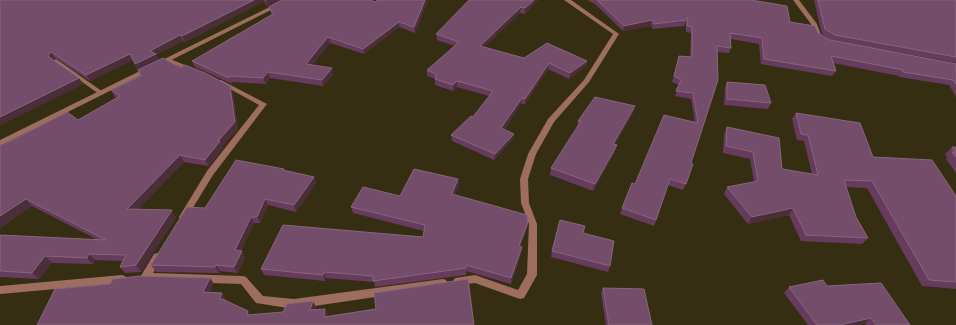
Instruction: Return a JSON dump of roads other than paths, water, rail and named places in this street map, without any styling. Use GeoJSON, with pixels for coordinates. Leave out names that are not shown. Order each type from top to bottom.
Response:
{"type":"FeatureCollection","features":[{"type":"Feature","properties":{"kind":"street"},"geometry":{"type":"LineString","coordinates":[[0,143],[288,0]]}},
{"type":"Feature","properties":{"kind":"street"},"geometry":{"type":"LineString","coordinates":[[0,290],[137,277],[187,277],[243,280],[260,300],[294,304],[475,279],[520,295],[532,275],[533,224],[525,203],[524,179],[532,154],[551,121],[587,80],[616,34],[566,0]]}},
{"type":"Feature","properties":{"kind":"street"},"geometry":{"type":"LineString","coordinates":[[796,0],[814,24],[818,36],[823,40]]}},
{"type":"Feature","properties":{"kind":"street"},"geometry":{"type":"LineString","coordinates":[[168,60],[196,71]]}},
{"type":"Feature","properties":{"kind":"street"},"geometry":{"type":"LineString","coordinates":[[56,61],[101,93]]}},
{"type":"Feature","properties":{"kind":"street"},"geometry":{"type":"LineString","coordinates":[[177,226],[210,173],[263,104],[217,80]]}},
{"type":"Feature","properties":{"kind":"street"},"geometry":{"type":"LineString","coordinates":[[137,277],[161,252]]}}]}
